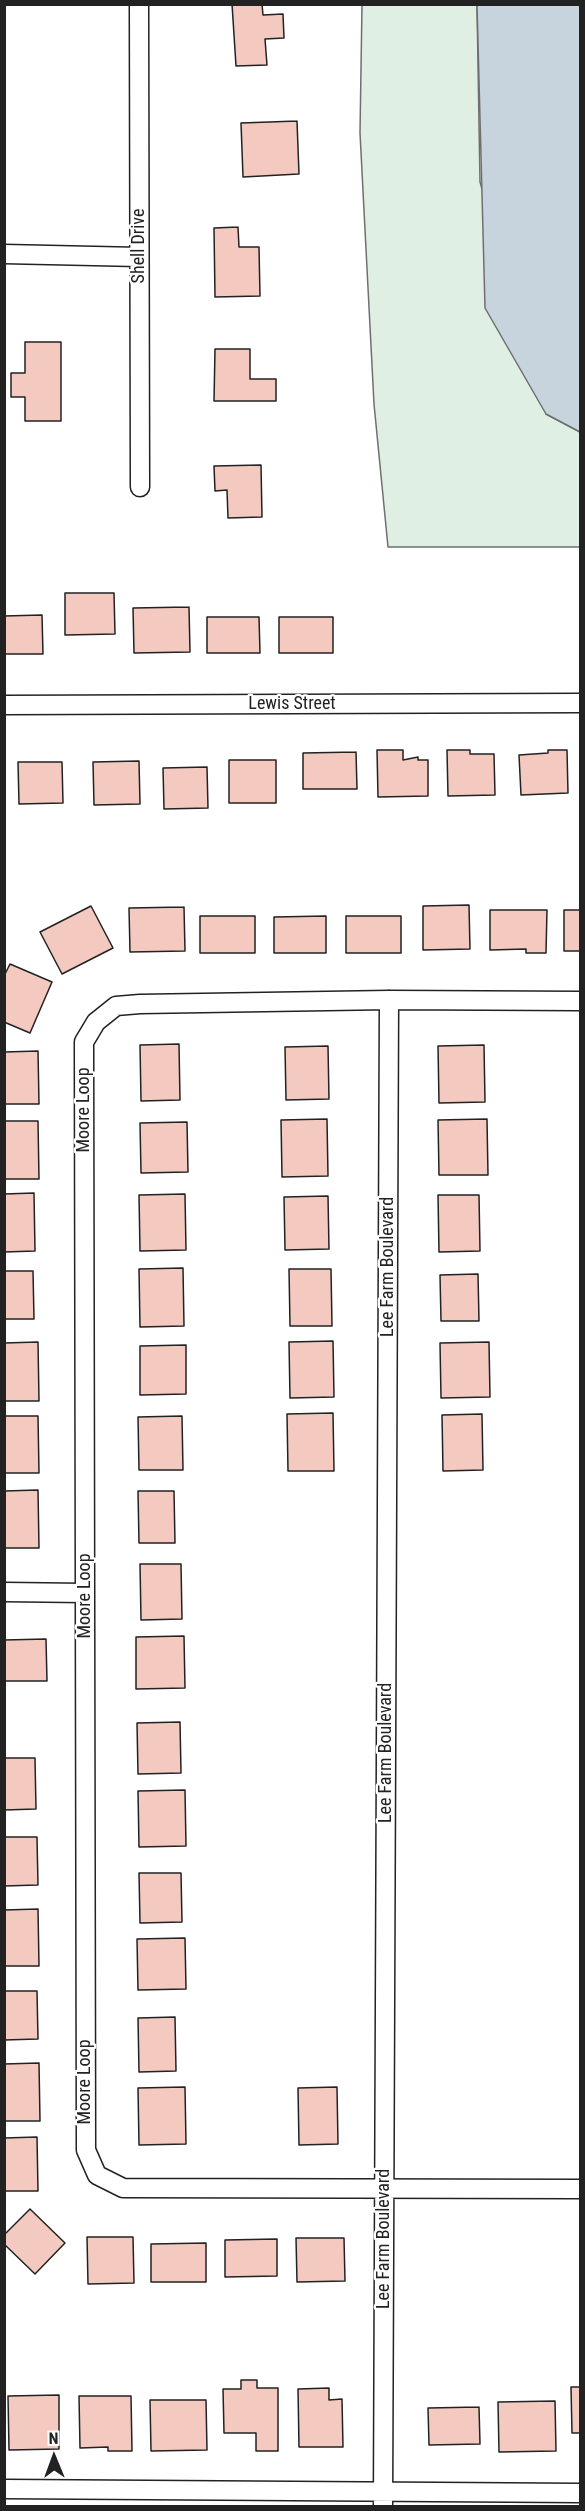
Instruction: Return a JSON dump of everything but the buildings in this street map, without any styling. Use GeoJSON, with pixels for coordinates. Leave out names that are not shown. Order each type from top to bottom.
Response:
{"type":"FeatureCollection","features":[{"type":"Feature","properties":{"kind":"street","name":"Shell Drive"},"geometry":{"type":"LineString","coordinates":[[139,4],[140,487]]}},
{"type":"Feature","properties":{"kind":"street"},"geometry":{"type":"LineString","coordinates":[[4,254],[139,257]]}},
{"type":"Feature","properties":{"kind":"street","name":"Lewis Street"},"geometry":{"type":"LineString","coordinates":[[4,705],[580,703]]}},
{"type":"Feature","properties":{"kind":"street","name":"Moore Loop"},"geometry":{"type":"LineString","coordinates":[[580,1001],[389,1000],[116,1006],[96,1022],[84,1042],[86,2150],[97,2175],[123,2188],[580,2189]]}},
{"type":"Feature","properties":{"kind":"street","name":"Lee Farm Boulevard"},"geometry":{"type":"LineString","coordinates":[[383,2500],[389,1000]]}},
{"type":"Feature","properties":{"kind":"street"},"geometry":{"type":"LineString","coordinates":[[4,1592],[85,1593]]}},
{"type":"Feature","properties":{"kind":"street"},"geometry":{"type":"LineString","coordinates":[[4,2489],[383,2500],[580,2493]]}},
{"type":"Feature","properties":{"kind":"green space"},"geometry":{"type":"Polygon","coordinates":[[[362,5],[477,5],[480,182],[546,414],[580,432],[580,547],[388,547],[374,404],[360,133],[362,5]]]}},
{"type":"Feature","properties":{"kind":"shaded area"},"geometry":{"type":"Polygon","coordinates":[[[477,5],[580,5],[580,432],[546,414],[485,308],[477,5]]]}}]}
